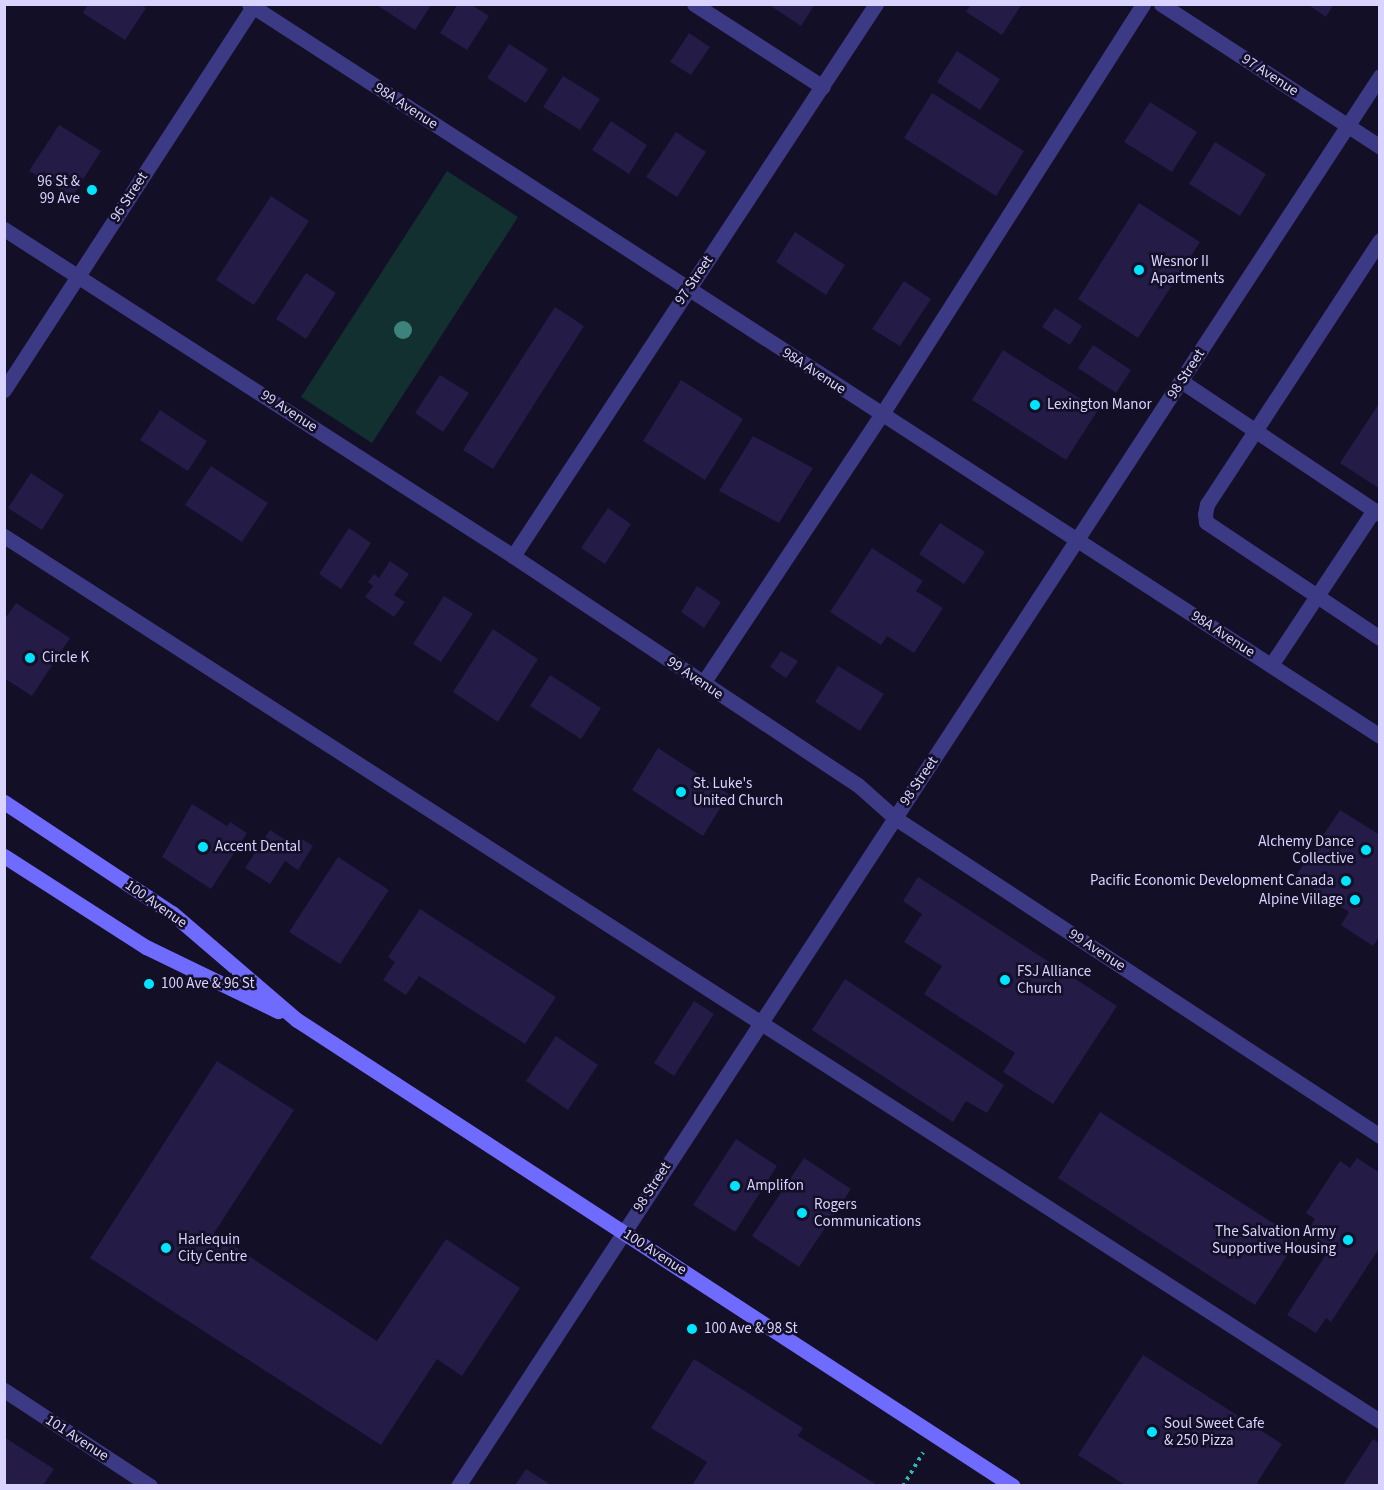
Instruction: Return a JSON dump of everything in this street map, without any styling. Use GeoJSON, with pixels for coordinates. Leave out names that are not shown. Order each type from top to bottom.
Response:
{"type":"FeatureCollection","features":[{"type":"Feature","properties":{"kind":"main road","name":"100 Avenue"},"geometry":{"type":"LineString","coordinates":[[4,802],[172,913],[297,1020]]}},
{"type":"Feature","properties":{"kind":"main road","name":"100 Avenue"},"geometry":{"type":"LineString","coordinates":[[4,856],[146,947],[297,1020],[1013,1485]]}},
{"type":"Feature","properties":{"kind":"street"},"geometry":{"type":"LineString","coordinates":[[694,4],[823,87]]}},
{"type":"Feature","properties":{"kind":"street","name":"97 Street"},"geometry":{"type":"LineString","coordinates":[[513,556],[876,4]]}},
{"type":"Feature","properties":{"kind":"street"},"geometry":{"type":"LineString","coordinates":[[703,683],[882,414],[1143,4]]}},
{"type":"Feature","properties":{"kind":"street","name":"97 Avenue"},"geometry":{"type":"LineString","coordinates":[[1161,4],[1380,147]]}},
{"type":"Feature","properties":{"kind":"street","name":"98A Avenue"},"geometry":{"type":"LineString","coordinates":[[252,5],[1380,736]]}},
{"type":"Feature","properties":{"kind":"street","name":"96 Street"},"geometry":{"type":"LineString","coordinates":[[4,390],[252,5]]}},
{"type":"Feature","properties":{"kind":"street","name":"98 Street"},"geometry":{"type":"LineString","coordinates":[[458,1485],[759,1022],[1080,540],[1380,76]]}},
{"type":"Feature","properties":{"kind":"street","name":"99 Avenue"},"geometry":{"type":"LineString","coordinates":[[4,229],[513,556],[858,785],[895,818],[1380,1136]]}},
{"type":"Feature","properties":{"kind":"street"},"geometry":{"type":"LineString","coordinates":[[1380,240],[1207,504],[1206,522],[1380,638]]}},
{"type":"Feature","properties":{"kind":"street"},"geometry":{"type":"LineString","coordinates":[[1181,381],[1377,512],[1271,665]]}},
{"type":"Feature","properties":{"kind":"street"},"geometry":{"type":"LineString","coordinates":[[4,536],[1380,1421]]}},
{"type":"Feature","properties":{"kind":"street","name":"101 Avenue"},"geometry":{"type":"LineString","coordinates":[[4,1390],[150,1485]]}},
{"type":"Feature","properties":{"kind":"path"},"geometry":{"type":"LineString","coordinates":[[903,1485],[935,1435]]}},
{"type":"Feature","properties":{"kind":"green space"},"geometry":{"type":"Polygon","coordinates":[[[447,171],[518,217],[372,443],[301,397],[447,171]]]}},
{"type":"Feature","properties":{"kind":"building"},"geometry":{"type":"Polygon","coordinates":[[[88,4],[140,4],[146,8],[125,40],[83,13],[88,4]]]}},
{"type":"Feature","properties":{"kind":"building"},"geometry":{"type":"Polygon","coordinates":[[[375,4],[432,4],[415,30],[375,4]]]}},
{"type":"Feature","properties":{"kind":"building"},"geometry":{"type":"Polygon","coordinates":[[[458,4],[470,4],[489,16],[467,50],[440,33],[458,4]]]}},
{"type":"Feature","properties":{"kind":"building"},"geometry":{"type":"Polygon","coordinates":[[[768,4],[815,4],[801,26],[768,4]]]}},
{"type":"Feature","properties":{"kind":"building"},"geometry":{"type":"Polygon","coordinates":[[[971,4],[1022,4],[1002,35],[966,12],[971,4]]]}},
{"type":"Feature","properties":{"kind":"building"},"geometry":{"type":"Polygon","coordinates":[[[1307,4],[1334,4],[1326,17],[1307,4]]]}},
{"type":"Feature","properties":{"kind":"building"},"geometry":{"type":"Polygon","coordinates":[[[689,33],[710,47],[691,75],[670,62],[689,33]]]}},
{"type":"Feature","properties":{"kind":"building"},"geometry":{"type":"Polygon","coordinates":[[[509,44],[548,69],[526,103],[487,78],[509,44]]]}},
{"type":"Feature","properties":{"kind":"building"},"geometry":{"type":"Polygon","coordinates":[[[957,51],[1000,79],[980,110],[937,82],[957,51]]]}},
{"type":"Feature","properties":{"kind":"building"},"geometry":{"type":"Polygon","coordinates":[[[563,76],[600,99],[580,130],[543,107],[563,76]]]}},
{"type":"Feature","properties":{"kind":"building"},"geometry":{"type":"Polygon","coordinates":[[[932,93],[1024,151],[996,196],[904,138],[932,93]]]}},
{"type":"Feature","properties":{"kind":"building"},"geometry":{"type":"Polygon","coordinates":[[[1150,102],[1197,132],[1172,172],[1124,142],[1150,102]]]}},
{"type":"Feature","properties":{"kind":"building"},"geometry":{"type":"Polygon","coordinates":[[[611,121],[647,145],[629,174],[592,150],[611,121]]]}},
{"type":"Feature","properties":{"kind":"building"},"geometry":{"type":"Polygon","coordinates":[[[59,125],[101,151],[72,197],[29,171],[59,125]]]}},
{"type":"Feature","properties":{"kind":"building"},"geometry":{"type":"Polygon","coordinates":[[[676,132],[706,152],[677,197],[646,177],[676,132]]]}},
{"type":"Feature","properties":{"kind":"building"},"geometry":{"type":"Polygon","coordinates":[[[1215,142],[1266,174],[1240,216],[1189,184],[1215,142]]]}},
{"type":"Feature","properties":{"kind":"building"},"geometry":{"type":"Polygon","coordinates":[[[271,196],[309,221],[254,305],[216,280],[271,196]]]}},
{"type":"Feature","properties":{"kind":"building","name":"Wesnor II Apartments"},"geometry":{"type":"Polygon","coordinates":[[[1139,203],[1200,242],[1138,338],[1078,299],[1139,203]]]}},
{"type":"Feature","properties":{"kind":"building"},"geometry":{"type":"Polygon","coordinates":[[[795,232],[845,265],[826,295],[776,262],[795,232]]]}},
{"type":"Feature","properties":{"kind":"building"},"geometry":{"type":"Polygon","coordinates":[[[306,273],[336,293],[306,339],[276,319],[306,273]]]}},
{"type":"Feature","properties":{"kind":"building"},"geometry":{"type":"Polygon","coordinates":[[[904,281],[931,299],[900,346],[872,329],[904,281]]]}},
{"type":"Feature","properties":{"kind":"building"},"geometry":{"type":"Polygon","coordinates":[[[555,307],[584,326],[493,469],[463,450],[555,307]]]}},
{"type":"Feature","properties":{"kind":"building"},"geometry":{"type":"Polygon","coordinates":[[[1055,308],[1082,326],[1070,345],[1042,327],[1055,308]]]}},
{"type":"Feature","properties":{"kind":"building"},"geometry":{"type":"Polygon","coordinates":[[[1093,345],[1131,370],[1116,393],[1078,368],[1093,345]]]}},
{"type":"Feature","properties":{"kind":"building","name":"Lexington Manor"},"geometry":{"type":"Polygon","coordinates":[[[1003,350],[1098,410],[1066,460],[972,400],[1003,350]]]}},
{"type":"Feature","properties":{"kind":"building"},"geometry":{"type":"Polygon","coordinates":[[[440,375],[469,393],[443,432],[415,413],[440,375]]]}},
{"type":"Feature","properties":{"kind":"building"},"geometry":{"type":"Polygon","coordinates":[[[681,380],[743,419],[705,480],[643,441],[681,380]]]}},
{"type":"Feature","properties":{"kind":"building"},"geometry":{"type":"Polygon","coordinates":[[[1380,402],[1380,489],[1340,463],[1380,402]]]}},
{"type":"Feature","properties":{"kind":"building"},"geometry":{"type":"Polygon","coordinates":[[[160,410],[207,441],[188,471],[140,440],[160,410]]]}},
{"type":"Feature","properties":{"kind":"building"},"geometry":{"type":"Polygon","coordinates":[[[753,436],[813,468],[779,523],[719,491],[753,436]]]}},
{"type":"Feature","properties":{"kind":"building"},"geometry":{"type":"Polygon","coordinates":[[[211,466],[268,503],[242,542],[185,505],[211,466]]]}},
{"type":"Feature","properties":{"kind":"building"},"geometry":{"type":"Polygon","coordinates":[[[31,473],[64,495],[42,530],[8,508],[31,473]]]}},
{"type":"Feature","properties":{"kind":"building"},"geometry":{"type":"Polygon","coordinates":[[[608,508],[631,524],[605,564],[581,548],[608,508]]]}},
{"type":"Feature","properties":{"kind":"building"},"geometry":{"type":"Polygon","coordinates":[[[940,523],[985,552],[964,584],[919,554],[940,523]]]}},
{"type":"Feature","properties":{"kind":"building"},"geometry":{"type":"Polygon","coordinates":[[[349,528],[371,543],[341,589],[319,574],[349,528]]]}},
{"type":"Feature","properties":{"kind":"building"},"geometry":{"type":"Polygon","coordinates":[[[872,548],[923,581],[916,591],[943,608],[914,653],[887,636],[881,645],[830,612],[872,548]]]}},
{"type":"Feature","properties":{"kind":"building"},"geometry":{"type":"Polygon","coordinates":[[[390,561],[409,574],[394,595],[405,602],[394,617],[365,597],[373,586],[368,582],[374,574],[379,578],[390,561]]]}},
{"type":"Feature","properties":{"kind":"building"},"geometry":{"type":"Polygon","coordinates":[[[697,586],[721,602],[704,628],[681,612],[697,586]]]}},
{"type":"Feature","properties":{"kind":"building"},"geometry":{"type":"Polygon","coordinates":[[[444,596],[473,614],[441,662],[413,644],[444,596]]]}},
{"type":"Feature","properties":{"kind":"building","name":"Circle K"},"geometry":{"type":"Polygon","coordinates":[[[16,603],[70,638],[32,696],[4,678],[4,620],[16,603]]]}},
{"type":"Feature","properties":{"kind":"building"},"geometry":{"type":"Polygon","coordinates":[[[493,629],[538,659],[498,722],[453,692],[493,629]]]}},
{"type":"Feature","properties":{"kind":"building"},"geometry":{"type":"Polygon","coordinates":[[[781,651],[798,661],[786,678],[770,667],[781,651]]]}},
{"type":"Feature","properties":{"kind":"building"},"geometry":{"type":"Polygon","coordinates":[[[838,666],[884,694],[860,731],[815,702],[838,666]]]}},
{"type":"Feature","properties":{"kind":"building"},"geometry":{"type":"Polygon","coordinates":[[[550,675],[601,708],[581,739],[530,706],[550,675]]]}},
{"type":"Feature","properties":{"kind":"building","name":"St. Luke's United Church"},"geometry":{"type":"Polygon","coordinates":[[[658,748],[729,794],[703,836],[632,790],[658,748]]]}},
{"type":"Feature","properties":{"kind":"building","name":"Accent Dental"},"geometry":{"type":"Polygon","coordinates":[[[192,804],[227,826],[230,822],[247,833],[211,889],[162,857],[192,804]]]}},
{"type":"Feature","properties":{"kind":"building"},"geometry":{"type":"Polygon","coordinates":[[[1340,810],[1380,835],[1380,936],[1373,946],[1341,925],[1349,912],[1295,877],[1340,810]]]}},
{"type":"Feature","properties":{"kind":"building"},"geometry":{"type":"Polygon","coordinates":[[[270,830],[294,845],[299,837],[313,846],[298,870],[285,861],[270,884],[245,868],[270,830]]]}},
{"type":"Feature","properties":{"kind":"building"},"geometry":{"type":"Polygon","coordinates":[[[338,857],[389,890],[340,964],[289,932],[338,857]]]}},
{"type":"Feature","properties":{"kind":"building","name":"FSJ Alliance Church"},"geometry":{"type":"Polygon","coordinates":[[[918,877],[1117,1006],[1053,1104],[1003,1072],[1015,1053],[924,994],[942,966],[904,942],[922,914],[903,901],[918,877]]]}},
{"type":"Feature","properties":{"kind":"building"},"geometry":{"type":"Polygon","coordinates":[[[420,909],[556,997],[525,1044],[419,976],[406,995],[383,980],[395,962],[388,957],[420,909]]]}},
{"type":"Feature","properties":{"kind":"building"},"geometry":{"type":"Polygon","coordinates":[[[845,979],[1004,1085],[987,1113],[966,1101],[953,1122],[812,1030],[845,979]]]}},
{"type":"Feature","properties":{"kind":"building"},"geometry":{"type":"Polygon","coordinates":[[[694,1001],[714,1014],[674,1076],[654,1063],[694,1001]]]}},
{"type":"Feature","properties":{"kind":"building"},"geometry":{"type":"Polygon","coordinates":[[[556,1036],[598,1065],[568,1110],[526,1081],[556,1036]]]}},
{"type":"Feature","properties":{"kind":"building","name":"Harlequin City Centre"},"geometry":{"type":"Polygon","coordinates":[[[217,1061],[294,1110],[214,1233],[377,1341],[446,1239],[520,1288],[462,1376],[437,1359],[381,1445],[90,1258],[217,1061]]]}},
{"type":"Feature","properties":{"kind":"building"},"geometry":{"type":"Polygon","coordinates":[[[1100,1112],[1298,1239],[1255,1305],[1058,1178],[1100,1112]]]}},
{"type":"Feature","properties":{"kind":"building","name":"Amplifon"},"geometry":{"type":"Polygon","coordinates":[[[736,1139],[777,1166],[735,1232],[693,1205],[736,1139]]]}},
{"type":"Feature","properties":{"kind":"building","name":"Rogers Communications"},"geometry":{"type":"Polygon","coordinates":[[[804,1158],[851,1189],[799,1267],[752,1236],[804,1158]]]}},
{"type":"Feature","properties":{"kind":"building","name":"The Salvation Army Supportive Housing"},"geometry":{"type":"Polygon","coordinates":[[[1357,1158],[1380,1173],[1380,1247],[1331,1322],[1326,1318],[1316,1333],[1287,1315],[1330,1248],[1306,1233],[1315,1219],[1306,1213],[1340,1161],[1350,1168],[1357,1158]]]}},
{"type":"Feature","properties":{"kind":"building"},"geometry":{"type":"Polygon","coordinates":[[[1143,1355],[1282,1444],[1257,1483],[1261,1485],[1125,1485],[1078,1455],[1143,1355]]]}},
{"type":"Feature","properties":{"kind":"building"},"geometry":{"type":"Polygon","coordinates":[[[694,1359],[803,1428],[798,1436],[877,1485],[692,1485],[707,1462],[651,1428],[694,1359]]]}},
{"type":"Feature","properties":{"kind":"building"},"geometry":{"type":"Polygon","coordinates":[[[4,1437],[54,1469],[43,1485],[4,1485],[4,1437]]]}},
{"type":"Feature","properties":{"kind":"building"},"geometry":{"type":"Polygon","coordinates":[[[1373,1439],[1380,1444],[1380,1485],[1343,1485],[1373,1439]]]}},
{"type":"Feature","properties":{"kind":"building"},"geometry":{"type":"Polygon","coordinates":[[[526,1469],[551,1485],[515,1485],[526,1469]]]}},
{"type":"Feature","properties":{"kind":"place","name":"96 St & 99 Ave"},"geometry":{"type":"Point","coordinates":[92,190]}},
{"type":"Feature","properties":{"kind":"place","name":"Wesnor II Apartments"},"geometry":{"type":"Point","coordinates":[1139,270]}},
{"type":"Feature","properties":{"kind":"place","name":"Lexington Manor"},"geometry":{"type":"Point","coordinates":[1035,405]}},
{"type":"Feature","properties":{"kind":"place","name":"Circle K"},"geometry":{"type":"Point","coordinates":[30,658]}},
{"type":"Feature","properties":{"kind":"place","name":"St. Luke's United Church"},"geometry":{"type":"Point","coordinates":[681,792]}},
{"type":"Feature","properties":{"kind":"place","name":"Accent Dental"},"geometry":{"type":"Point","coordinates":[203,847]}},
{"type":"Feature","properties":{"kind":"place","name":"Alchemy Dance Collective"},"geometry":{"type":"Point","coordinates":[1366,850]}},
{"type":"Feature","properties":{"kind":"place","name":"Pacific Economic Development Canada"},"geometry":{"type":"Point","coordinates":[1346,881]}},
{"type":"Feature","properties":{"kind":"place","name":"Alpine Village"},"geometry":{"type":"Point","coordinates":[1355,900]}},
{"type":"Feature","properties":{"kind":"place","name":"FSJ Alliance Church"},"geometry":{"type":"Point","coordinates":[1005,980]}},
{"type":"Feature","properties":{"kind":"place","name":"100 Ave & 96 St"},"geometry":{"type":"Point","coordinates":[149,984]}},
{"type":"Feature","properties":{"kind":"place","name":"Amplifon"},"geometry":{"type":"Point","coordinates":[735,1186]}},
{"type":"Feature","properties":{"kind":"place","name":"Rogers Communications"},"geometry":{"type":"Point","coordinates":[802,1213]}},
{"type":"Feature","properties":{"kind":"place","name":"The Salvation Army Supportive Housing"},"geometry":{"type":"Point","coordinates":[1348,1240]}},
{"type":"Feature","properties":{"kind":"place","name":"Harlequin City Centre"},"geometry":{"type":"Point","coordinates":[166,1248]}},
{"type":"Feature","properties":{"kind":"place","name":"100 Ave & 98 St"},"geometry":{"type":"Point","coordinates":[692,1329]}},
{"type":"Feature","properties":{"kind":"place","name":"Soul Sweet Cafe & 250 Pizza"},"geometry":{"type":"Point","coordinates":[1152,1432]}}]}
